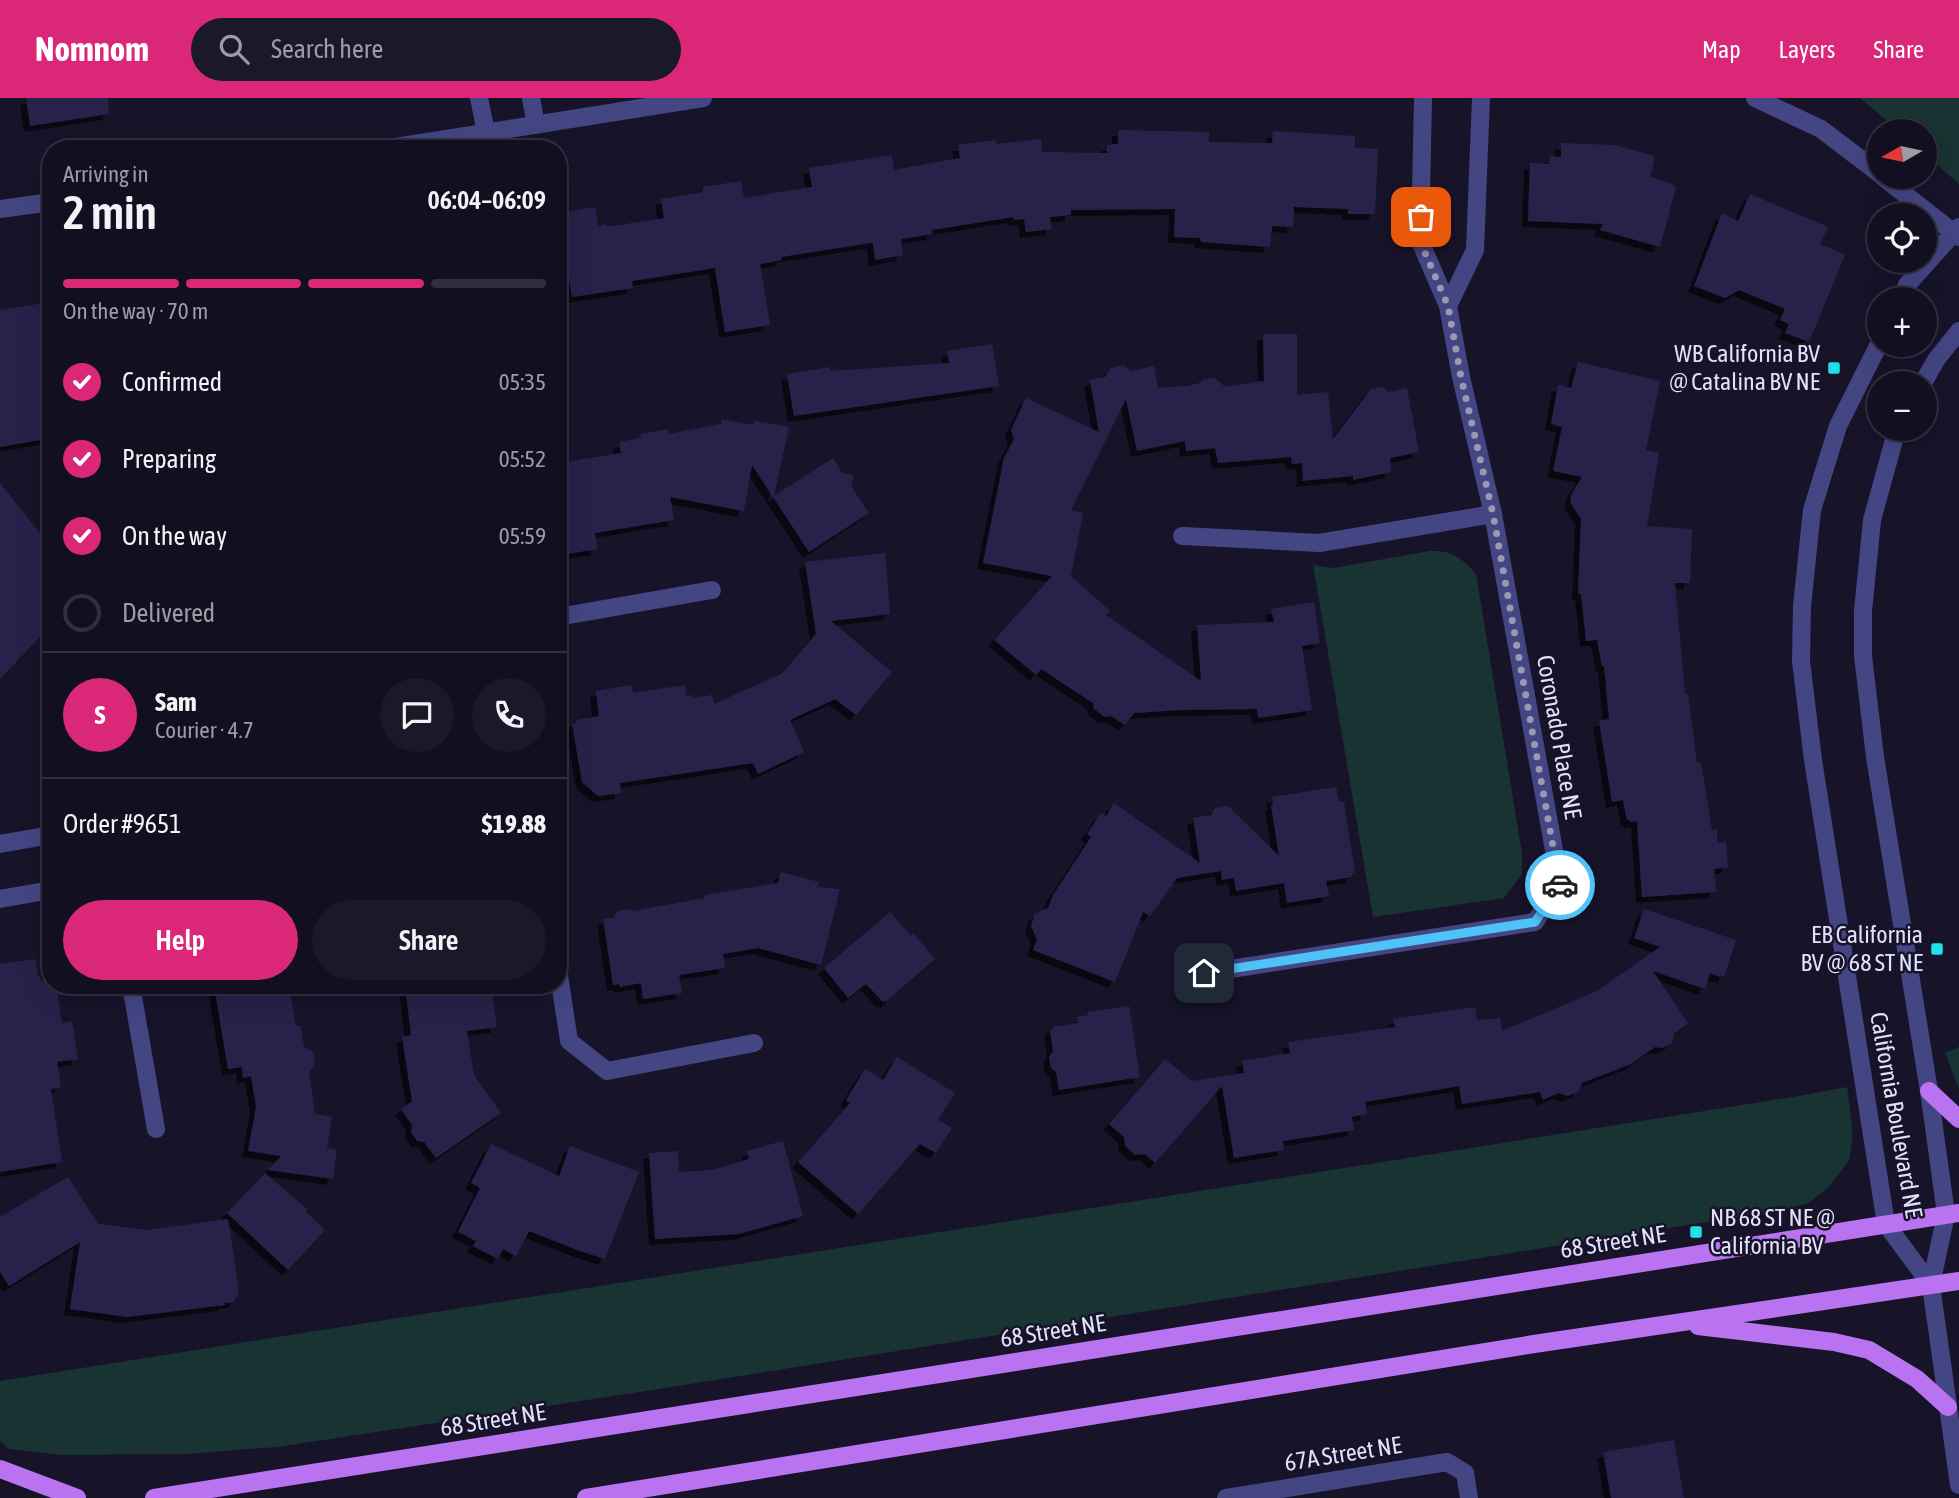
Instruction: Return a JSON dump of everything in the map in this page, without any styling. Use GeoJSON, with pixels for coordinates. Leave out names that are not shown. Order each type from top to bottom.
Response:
{"type":"FeatureCollection","features":[{"type":"Feature","properties":{"kind":"main road"},"geometry":{"type":"LineString","coordinates":[[1929,1091],[1959,1119]]}},
{"type":"Feature","properties":{"kind":"main road","name":"68 Street NE"},"geometry":{"type":"LineString","coordinates":[[154,1498],[1952,1213]]}},
{"type":"Feature","properties":{"kind":"main road"},"geometry":{"type":"LineString","coordinates":[[586,1498],[1520,1347],[1959,1281]]}},
{"type":"Feature","properties":{"kind":"main road"},"geometry":{"type":"LineString","coordinates":[[1678,1324],[1834,1342],[1869,1350],[1917,1380],[1948,1407]]}},
{"type":"Feature","properties":{"kind":"main road"},"geometry":{"type":"LineString","coordinates":[[0,1469],[77,1498]]}},
{"type":"Feature","properties":{"kind":"street"},"geometry":{"type":"LineString","coordinates":[[479,98],[486,132]]}},
{"type":"Feature","properties":{"kind":"street"},"geometry":{"type":"LineString","coordinates":[[531,98],[536,125]]}},
{"type":"Feature","properties":{"kind":"street"},"geometry":{"type":"LineString","coordinates":[[438,140],[703,98]]}},
{"type":"Feature","properties":{"kind":"street","name":"Coronado Place NE"},"geometry":{"type":"LineString","coordinates":[[1204,973],[1535,922],[1560,883],[1493,514],[1461,377],[1448,306],[1420,241],[1423,98]]}},
{"type":"Feature","properties":{"kind":"street"},"geometry":{"type":"LineString","coordinates":[[1448,306],[1475,250],[1481,98]]}},
{"type":"Feature","properties":{"kind":"street"},"geometry":{"type":"LineString","coordinates":[[1755,98],[1821,128],[1867,165]]}},
{"type":"Feature","properties":{"kind":"street"},"geometry":{"type":"LineString","coordinates":[[1899,189],[1957,232],[1906,287]]}},
{"type":"Feature","properties":{"kind":"street"},"geometry":{"type":"LineString","coordinates":[[0,209],[42,203]]}},
{"type":"Feature","properties":{"kind":"street"},"geometry":{"type":"LineString","coordinates":[[1930,371],[1959,331]]}},
{"type":"Feature","properties":{"kind":"street","name":"California Boulevard NE"},"geometry":{"type":"LineString","coordinates":[[1872,357],[1838,426],[1812,510],[1802,607],[1801,661],[1813,760],[1886,1224],[1931,1285]]}},
{"type":"Feature","properties":{"kind":"street","name":"California Boulevard NE"},"geometry":{"type":"LineString","coordinates":[[1894,441],[1872,520],[1863,611],[1863,656],[1875,757],[1929,1091],[1952,1213],[1931,1285]]}},
{"type":"Feature","properties":{"kind":"street"},"geometry":{"type":"LineString","coordinates":[[1182,536],[1319,543],[1493,514]]}},
{"type":"Feature","properties":{"kind":"street"},"geometry":{"type":"LineString","coordinates":[[567,615],[712,590]]}},
{"type":"Feature","properties":{"kind":"street"},"geometry":{"type":"LineString","coordinates":[[0,844],[42,837]]}},
{"type":"Feature","properties":{"kind":"street"},"geometry":{"type":"LineString","coordinates":[[0,900],[42,892]]}},
{"type":"Feature","properties":{"kind":"street"},"geometry":{"type":"LineString","coordinates":[[133,994],[156,1129]]}},
{"type":"Feature","properties":{"kind":"street"},"geometry":{"type":"LineString","coordinates":[[562,994],[569,1041],[607,1071],[754,1043]]}},
{"type":"Feature","properties":{"kind":"street"},"geometry":{"type":"LineString","coordinates":[[1931,1285],[1959,1485]]}},
{"type":"Feature","properties":{"kind":"street","name":"67A Street NE"},"geometry":{"type":"LineString","coordinates":[[1226,1498],[1447,1462],[1465,1472],[1469,1498]]}},
{"type":"Feature","properties":{"kind":"green space"},"geometry":{"type":"Polygon","coordinates":[[[1860,98],[1959,98],[1959,184],[1937,165],[1937,119],[1885,119],[1860,98]]]}},
{"type":"Feature","properties":{"kind":"green space"},"geometry":{"type":"Polygon","coordinates":[[[1430,551],[1456,556],[1476,574],[1522,853],[1522,874],[1504,898],[1373,917],[1313,565],[1333,568],[1430,551]]]}},
{"type":"Feature","properties":{"kind":"green space"},"geometry":{"type":"Polygon","coordinates":[[[1959,1047],[1959,1089],[1945,1053],[1959,1047]]]}},
{"type":"Feature","properties":{"kind":"green space"},"geometry":{"type":"Polygon","coordinates":[[[1847,1087],[1852,1126],[1849,1161],[1828,1188],[1807,1204],[1763,1213],[277,1447],[186,1454],[63,1455],[9,1449],[0,1441],[0,1381],[1847,1087]]]}},
{"type":"Feature","properties":{"kind":"building"},"geometry":{"type":"Polygon","coordinates":[[[26,98],[108,98],[109,114],[30,126],[26,98]]]}},
{"type":"Feature","properties":{"kind":"building"},"geometry":{"type":"Polygon","coordinates":[[[1118,130],[1209,132],[1209,142],[1272,143],[1273,131],[1355,136],[1355,148],[1378,149],[1375,214],[1348,214],[1348,209],[1294,207],[1293,227],[1272,226],[1270,247],[1201,242],[1200,238],[1174,237],[1175,209],[1071,210],[1071,215],[1050,217],[1052,229],[1026,232],[1024,219],[1014,220],[1013,217],[932,230],[933,234],[901,239],[903,255],[875,260],[873,243],[781,257],[782,260],[760,264],[770,325],[725,332],[715,268],[632,281],[633,288],[572,297],[567,265],[567,212],[595,207],[598,226],[607,224],[607,227],[664,218],[661,199],[703,192],[703,187],[741,181],[744,198],[812,187],[809,168],[892,155],[894,170],[960,158],[958,145],[996,140],[997,144],[1041,139],[1042,152],[1107,153],[1107,145],[1118,144],[1118,130]]]}},
{"type":"Feature","properties":{"kind":"building"},"geometry":{"type":"Polygon","coordinates":[[[1561,143],[1614,145],[1655,156],[1650,177],[1676,187],[1660,247],[1600,230],[1603,224],[1528,221],[1530,163],[1549,164],[1550,156],[1561,157],[1561,143]]]}},
{"type":"Feature","properties":{"kind":"building"},"geometry":{"type":"Polygon","coordinates":[[[1750,194],[1828,227],[1820,244],[1845,255],[1809,342],[1785,333],[1789,324],[1780,320],[1785,309],[1739,290],[1725,298],[1694,286],[1722,213],[1738,221],[1750,194]]]}},
{"type":"Feature","properties":{"kind":"building"},"geometry":{"type":"Polygon","coordinates":[[[42,303],[42,440],[0,447],[0,310],[42,303]]]}},
{"type":"Feature","properties":{"kind":"building"},"geometry":{"type":"Polygon","coordinates":[[[1263,334],[1297,334],[1297,395],[1328,392],[1333,439],[1371,389],[1383,387],[1388,392],[1407,388],[1419,452],[1390,458],[1391,472],[1353,480],[1353,476],[1301,481],[1302,463],[1292,464],[1291,457],[1218,463],[1215,448],[1186,451],[1185,441],[1137,451],[1126,399],[1071,510],[1083,513],[1071,576],[1110,611],[1106,615],[1201,681],[1197,625],[1274,622],[1271,609],[1314,602],[1320,643],[1302,646],[1312,710],[1258,718],[1257,709],[1134,713],[1125,725],[1111,716],[1105,717],[1094,709],[1093,703],[1041,669],[1036,675],[994,640],[1052,576],[983,563],[1004,458],[1014,439],[1011,430],[1026,398],[1099,432],[1090,380],[1105,377],[1111,368],[1123,365],[1131,371],[1154,366],[1158,388],[1187,386],[1215,378],[1225,387],[1264,381],[1263,334]]]}},
{"type":"Feature","properties":{"kind":"building"},"geometry":{"type":"Polygon","coordinates":[[[992,344],[999,386],[794,416],[787,374],[829,367],[830,371],[949,363],[947,351],[992,344]]]}},
{"type":"Feature","properties":{"kind":"building"},"geometry":{"type":"Polygon","coordinates":[[[1578,362],[1660,381],[1646,450],[1659,453],[1647,526],[1692,529],[1690,583],[1675,583],[1685,694],[1688,693],[1697,763],[1701,763],[1712,830],[1717,829],[1717,843],[1726,842],[1728,867],[1714,869],[1716,892],[1642,897],[1637,821],[1627,820],[1623,800],[1612,802],[1599,721],[1609,719],[1604,666],[1597,640],[1586,641],[1581,594],[1578,594],[1581,519],[1570,502],[1582,477],[1553,471],[1562,427],[1551,424],[1558,385],[1571,388],[1578,362]]]}},
{"type":"Feature","properties":{"kind":"building"},"geometry":{"type":"Polygon","coordinates":[[[721,419],[753,425],[754,421],[789,427],[774,496],[833,458],[842,473],[854,475],[851,486],[869,513],[809,552],[752,465],[744,511],[670,497],[674,520],[595,533],[597,549],[567,554],[567,462],[621,453],[619,442],[641,438],[640,434],[668,429],[668,434],[721,424],[721,419]]]}},
{"type":"Feature","properties":{"kind":"building"},"geometry":{"type":"Polygon","coordinates":[[[0,483],[42,536],[42,635],[0,679],[0,483]]]}},
{"type":"Feature","properties":{"kind":"building"},"geometry":{"type":"Polygon","coordinates":[[[885,553],[890,614],[831,621],[892,672],[856,715],[835,699],[790,720],[804,752],[758,774],[753,763],[620,783],[621,793],[598,796],[582,782],[572,724],[577,723],[576,720],[599,716],[596,691],[632,685],[633,693],[685,685],[686,696],[692,695],[693,698],[712,695],[714,704],[781,674],[816,634],[805,562],[885,553]]]}},
{"type":"Feature","properties":{"kind":"building"},"geometry":{"type":"Polygon","coordinates":[[[1336,787],[1339,802],[1344,802],[1355,873],[1352,873],[1352,877],[1326,881],[1329,896],[1287,903],[1284,883],[1236,891],[1234,878],[1222,880],[1221,871],[1177,878],[1150,916],[1143,912],[1115,982],[1033,950],[1037,939],[1031,926],[1035,914],[1048,908],[1053,895],[1091,837],[1087,834],[1101,813],[1106,816],[1114,803],[1200,863],[1193,818],[1211,815],[1215,808],[1228,806],[1279,856],[1272,797],[1336,787]]]}},
{"type":"Feature","properties":{"kind":"building"},"geometry":{"type":"Polygon","coordinates":[[[781,872],[819,882],[817,887],[840,889],[821,965],[758,948],[723,954],[725,968],[679,975],[682,993],[643,999],[641,983],[620,987],[619,984],[613,985],[603,919],[613,918],[618,911],[633,911],[705,898],[704,895],[778,883],[781,872]]]}},
{"type":"Feature","properties":{"kind":"building"},"geometry":{"type":"Polygon","coordinates":[[[1644,909],[1736,940],[1724,977],[1710,973],[1705,989],[1653,971],[1688,1023],[1674,1034],[1672,1043],[1663,1048],[1655,1047],[1631,1064],[1582,1083],[1579,1091],[1568,1096],[1558,1093],[1543,1100],[1540,1092],[1462,1104],[1459,1086],[1365,1102],[1367,1114],[1352,1117],[1354,1130],[1283,1141],[1284,1150],[1234,1158],[1222,1086],[1155,1163],[1145,1154],[1135,1155],[1125,1146],[1124,1137],[1109,1124],[1165,1059],[1192,1081],[1244,1073],[1242,1061],[1290,1053],[1288,1042],[1395,1027],[1393,1019],[1475,1007],[1477,1020],[1500,1018],[1502,1031],[1597,991],[1660,947],[1634,938],[1644,909]]]}},
{"type":"Feature","properties":{"kind":"building"},"geometry":{"type":"Polygon","coordinates":[[[890,912],[935,959],[886,1002],[866,984],[848,998],[824,968],[890,912]]]}},
{"type":"Feature","properties":{"kind":"building"},"geometry":{"type":"Polygon","coordinates":[[[35,959],[38,976],[42,981],[42,994],[57,994],[62,1023],[72,1021],[78,1059],[57,1062],[61,1087],[51,1089],[62,1162],[0,1172],[0,964],[35,959]]]}},
{"type":"Feature","properties":{"kind":"building"},"geometry":{"type":"Polygon","coordinates":[[[216,994],[291,994],[296,1026],[301,1026],[304,1047],[313,1052],[315,1064],[309,1073],[315,1114],[332,1117],[327,1148],[337,1150],[333,1179],[268,1170],[281,1156],[248,1151],[256,1107],[251,1076],[243,1078],[242,1067],[228,1069],[216,994]]]}},
{"type":"Feature","properties":{"kind":"building"},"geometry":{"type":"Polygon","coordinates":[[[406,994],[492,994],[497,1027],[467,1031],[474,1075],[501,1113],[436,1158],[424,1142],[417,1141],[411,1132],[412,1125],[401,1109],[412,1101],[402,1037],[411,1035],[406,994]]]}},
{"type":"Feature","properties":{"kind":"building"},"geometry":{"type":"Polygon","coordinates":[[[1129,1006],[1140,1077],[1059,1090],[1056,1072],[1051,1068],[1049,1057],[1053,1051],[1050,1030],[1053,1030],[1052,1027],[1078,1023],[1077,1017],[1088,1015],[1088,1012],[1129,1006]]]}},
{"type":"Feature","properties":{"kind":"building"},"geometry":{"type":"Polygon","coordinates":[[[897,1057],[955,1093],[938,1120],[952,1128],[936,1153],[920,1144],[858,1214],[798,1162],[850,1103],[846,1100],[865,1069],[883,1080],[897,1057]]]}},
{"type":"Feature","properties":{"kind":"building"},"geometry":{"type":"Polygon","coordinates":[[[783,1141],[803,1216],[739,1234],[655,1239],[649,1153],[678,1151],[679,1172],[712,1170],[749,1159],[747,1151],[783,1141]]]}},
{"type":"Feature","properties":{"kind":"building"},"geometry":{"type":"Polygon","coordinates":[[[491,1144],[559,1176],[570,1146],[639,1172],[605,1259],[529,1231],[516,1256],[503,1249],[498,1259],[473,1246],[476,1241],[458,1232],[480,1188],[471,1183],[491,1144]]]}},
{"type":"Feature","properties":{"kind":"building"},"geometry":{"type":"Polygon","coordinates":[[[265,1173],[308,1210],[306,1212],[325,1230],[288,1270],[227,1213],[265,1173]]]}},
{"type":"Feature","properties":{"kind":"building"},"geometry":{"type":"Polygon","coordinates":[[[68,1177],[98,1224],[147,1230],[228,1219],[239,1292],[234,1302],[127,1317],[70,1309],[80,1242],[9,1286],[0,1272],[0,1217],[68,1177]]]}},
{"type":"Feature","properties":{"kind":"building"},"geometry":{"type":"Polygon","coordinates":[[[1674,1440],[1684,1498],[1611,1498],[1603,1452],[1674,1440]]]}},
{"type":"Feature","properties":{"kind":"way so far"},"geometry":{"type":"LineString","coordinates":[[1421,217],[1420,241],[1448,306],[1461,377],[1493,514],[1560,885]]}},
{"type":"Feature","properties":{"kind":"place","name":"WB California BV @ Catalina BV NE"},"geometry":{"type":"Point","coordinates":[1834,368]}},
{"type":"Feature","properties":{"kind":"place","name":"EB California BV @ 68 ST NE"},"geometry":{"type":"Point","coordinates":[1937,949]}},
{"type":"Feature","properties":{"kind":"place","name":"NB 68 ST NE @ California BV"},"geometry":{"type":"Point","coordinates":[1696,1232]}},
{"type":"Feature","properties":{"kind":"route"},"geometry":{"type":"LineString","coordinates":[[1204,973],[1535,922],[1560,885]]}}]}
